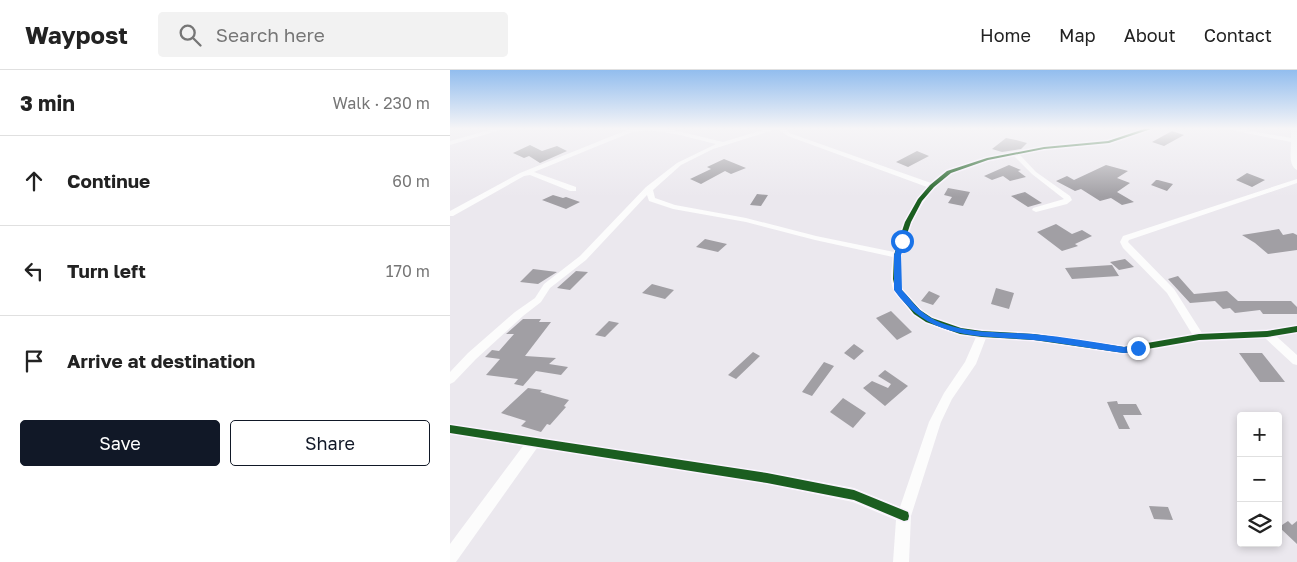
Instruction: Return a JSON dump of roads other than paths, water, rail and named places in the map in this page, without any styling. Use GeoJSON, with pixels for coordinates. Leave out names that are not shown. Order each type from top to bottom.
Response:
{"type":"FeatureCollection","features":[{"type":"Feature","properties":{"kind":"street"},"geometry":{"type":"LineString","coordinates":[[450,214],[522,174],[579,151]]}},
{"type":"Feature","properties":{"kind":"street"},"geometry":{"type":"LineString","coordinates":[[450,379],[472,356],[519,314],[538,300],[547,286],[583,258],[690,157],[705,151]]}},
{"type":"Feature","properties":{"kind":"street"},"geometry":{"type":"LineString","coordinates":[[834,151],[932,186]]}},
{"type":"Feature","properties":{"kind":"street"},"geometry":{"type":"LineString","coordinates":[[1032,151],[1015,153],[960,167],[949,172],[932,186],[915,209],[897,255],[898,290],[917,312],[944,326],[982,334],[1034,337],[1124,350],[1199,337],[1267,334],[1297,329]]}},
{"type":"Feature","properties":{"kind":"street"},"geometry":{"type":"LineString","coordinates":[[1294,151],[1294,160],[1297,168]]}},
{"type":"Feature","properties":{"kind":"street"},"geometry":{"type":"LineString","coordinates":[[1015,153],[1034,173],[1068,200],[1036,210]]}},
{"type":"Feature","properties":{"kind":"street"},"geometry":{"type":"LineString","coordinates":[[522,174],[532,173],[572,189]]}},
{"type":"Feature","properties":{"kind":"street"},"geometry":{"type":"LineString","coordinates":[[1199,337],[1171,291],[1126,246],[1124,242],[1126,238],[1297,181]]}},
{"type":"Feature","properties":{"kind":"street"},"geometry":{"type":"LineString","coordinates":[[650,195],[673,207],[746,220],[815,238],[897,255]]}},
{"type":"Feature","properties":{"kind":"street"},"geometry":{"type":"LineString","coordinates":[[901,562],[904,516],[935,422],[948,396],[970,364],[982,334]]}},
{"type":"Feature","properties":{"kind":"street"},"geometry":{"type":"LineString","coordinates":[[1267,334],[1297,360]]}},
{"type":"Feature","properties":{"kind":"street"},"geometry":{"type":"LineString","coordinates":[[450,429],[767,478],[854,495],[904,516]]}},
{"type":"Feature","properties":{"kind":"street"},"geometry":{"type":"LineString","coordinates":[[450,557],[533,443]]}}]}
